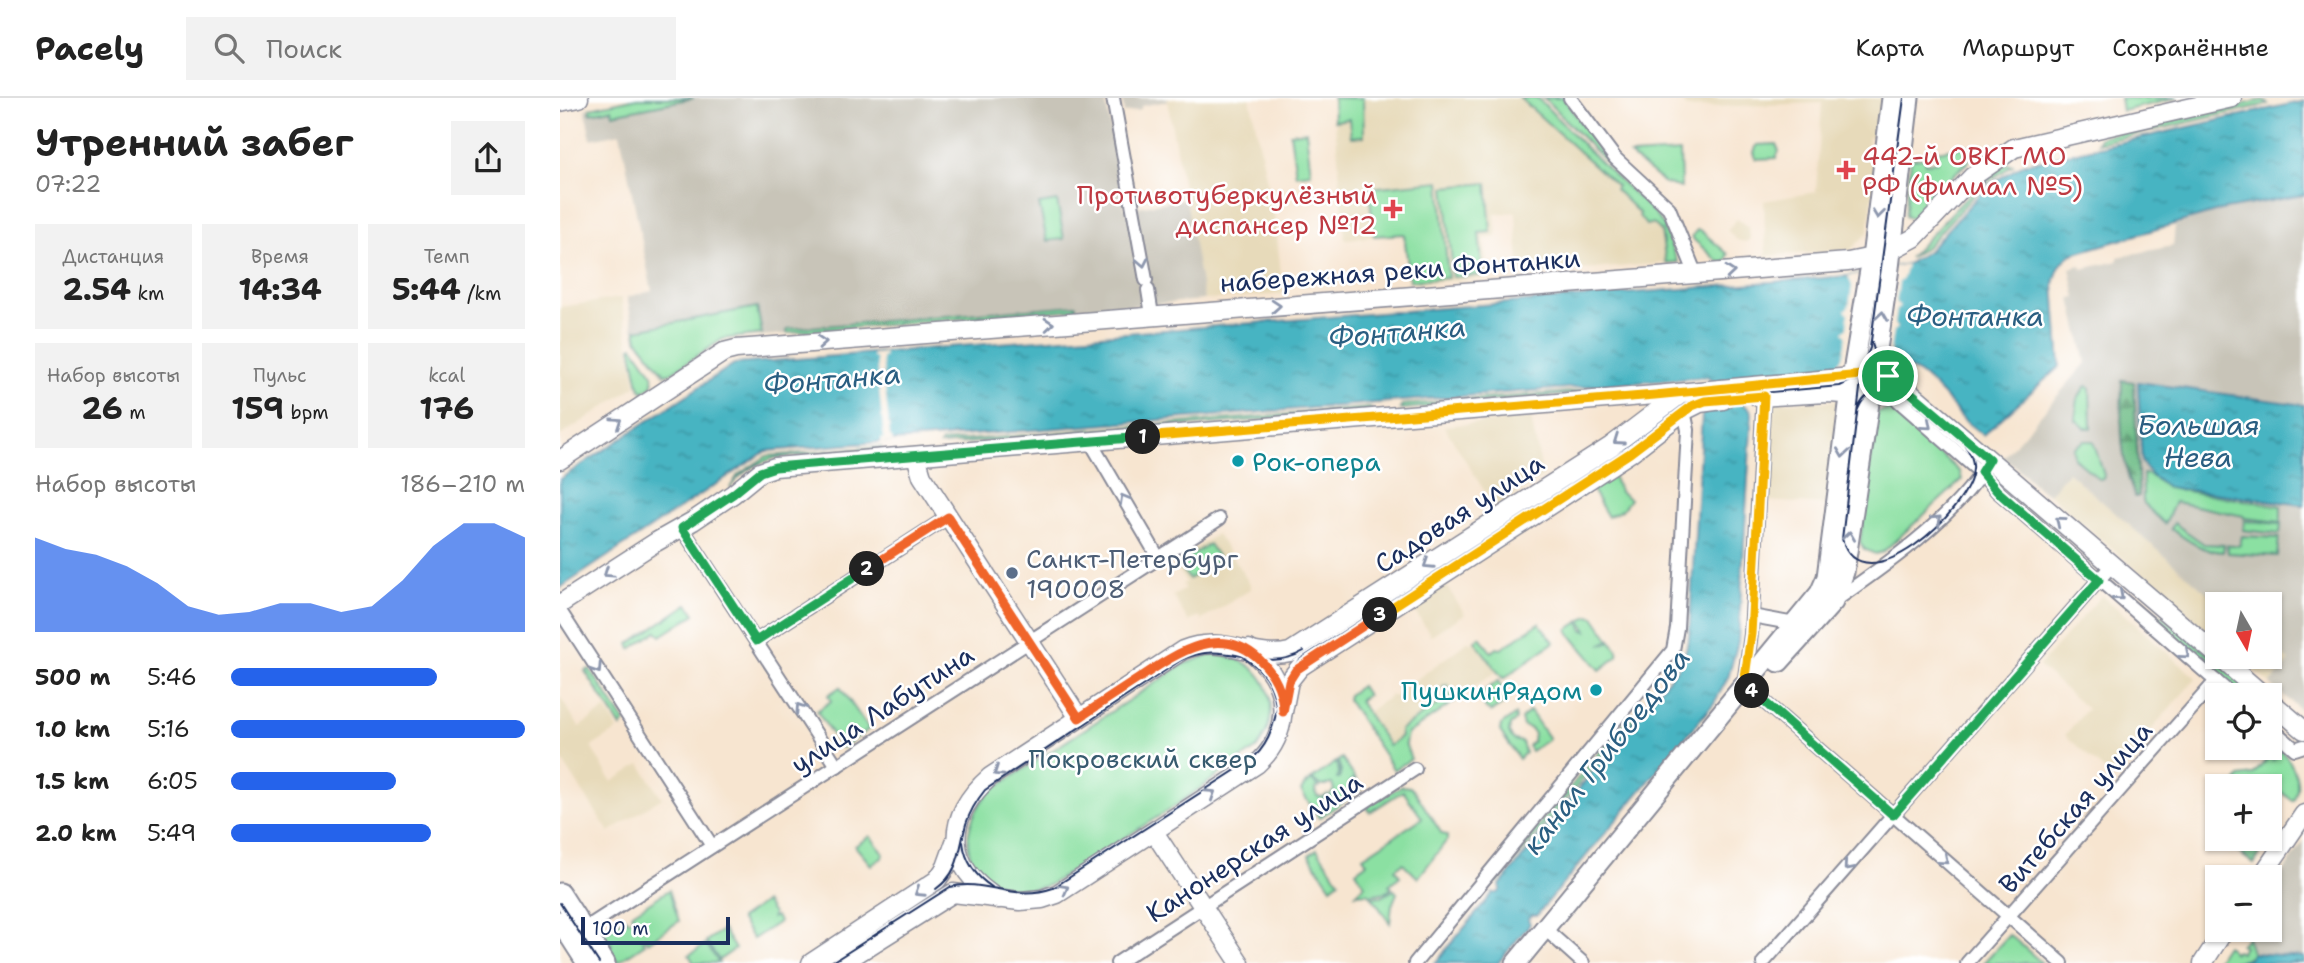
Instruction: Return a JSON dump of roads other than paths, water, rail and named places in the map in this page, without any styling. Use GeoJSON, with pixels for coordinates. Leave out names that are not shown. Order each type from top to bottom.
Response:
{"type":"FeatureCollection","features":[{"type":"Feature","properties":{"kind":"main road"},"geometry":{"type":"LineString","coordinates":[[1857,383],[1874,370],[1892,98]]}},
{"type":"Feature","properties":{"kind":"main road"},"geometry":{"type":"LineString","coordinates":[[1516,963],[1549,933],[1802,622],[1826,598],[1844,572],[1857,383],[1909,98]]}},
{"type":"Feature","properties":{"kind":"main road"},"geometry":{"type":"LineString","coordinates":[[560,893],[571,930],[587,963]]}},
{"type":"Feature","properties":{"kind":"main road"},"geometry":{"type":"LineString","coordinates":[[571,930],[605,963]]}},
{"type":"Feature","properties":{"kind":"main road"},"geometry":{"type":"LineString","coordinates":[[1532,963],[1549,933]]}},
{"type":"Feature","properties":{"kind":"street"},"geometry":{"type":"LineString","coordinates":[[560,102],[579,98]]}},
{"type":"Feature","properties":{"kind":"street"},"geometry":{"type":"LineString","coordinates":[[1113,98],[1152,315]]}},
{"type":"Feature","properties":{"kind":"street"},"geometry":{"type":"LineString","coordinates":[[1570,98],[1615,159],[1669,208],[1696,275]]}},
{"type":"Feature","properties":{"kind":"street","name":"набережная реки Фонтанки"},"geometry":{"type":"LineString","coordinates":[[560,460],[724,352],[736,349],[1848,262],[1881,262],[1914,238],[1972,177],[2014,148],[2232,98]]}},
{"type":"Feature","properties":{"kind":"street"},"geometry":{"type":"LineString","coordinates":[[1874,370],[1900,383],[1985,466],[1997,491],[2218,683]]}},
{"type":"Feature","properties":{"kind":"street"},"geometry":{"type":"LineString","coordinates":[[560,604],[636,554],[682,528],[767,469],[872,458],[1690,392],[1710,395],[1857,383],[1894,397],[1985,466],[2039,502],[2205,645]]}},
{"type":"Feature","properties":{"kind":"street"},"geometry":{"type":"LineString","coordinates":[[1755,391],[1752,616],[1748,688],[2062,963]]}},
{"type":"Feature","properties":{"kind":"street","name":"Садовая улица"},"geometry":{"type":"LineString","coordinates":[[998,899],[1028,901],[1057,894],[1261,760],[1277,738],[1289,681],[1300,667],[1630,453],[1690,392]]}},
{"type":"Feature","properties":{"kind":"street"},"geometry":{"type":"LineString","coordinates":[[1655,395],[1679,405],[1700,403],[1710,395]]}},
{"type":"Feature","properties":{"kind":"street"},"geometry":{"type":"LineString","coordinates":[[1415,963],[1673,650],[1677,628],[1688,438],[1679,405]]}},
{"type":"Feature","properties":{"kind":"street","name":"Садовая улица"},"geometry":{"type":"LineString","coordinates":[[956,838],[966,805],[983,783],[1183,650],[1211,643],[1273,654],[1290,652],[1601,452],[1679,405]]}},
{"type":"Feature","properties":{"kind":"street"},"geometry":{"type":"LineString","coordinates":[[1090,441],[1158,557]]}},
{"type":"Feature","properties":{"kind":"street"},"geometry":{"type":"LineString","coordinates":[[916,456],[919,471],[1079,718]]}},
{"type":"Feature","properties":{"kind":"street"},"geometry":{"type":"LineString","coordinates":[[1826,598],[1889,562],[1910,545],[1973,486],[1985,466]]}},
{"type":"Feature","properties":{"kind":"street"},"geometry":{"type":"LineString","coordinates":[[2027,517],[2030,504],[2039,502]]}},
{"type":"Feature","properties":{"kind":"street"},"geometry":{"type":"LineString","coordinates":[[756,641],[948,517]]}},
{"type":"Feature","properties":{"kind":"street","name":"улица Лабутина"},"geometry":{"type":"LineString","coordinates":[[571,930],[712,846],[1219,519]]}},
{"type":"Feature","properties":{"kind":"street"},"geometry":{"type":"LineString","coordinates":[[682,528],[837,766]]}},
{"type":"Feature","properties":{"kind":"street"},"geometry":{"type":"LineString","coordinates":[[1763,963],[2112,565]]}},
{"type":"Feature","properties":{"kind":"street"},"geometry":{"type":"LineString","coordinates":[[2138,613],[2151,598]]}},
{"type":"Feature","properties":{"kind":"street"},"geometry":{"type":"LineString","coordinates":[[560,611],[712,846]]}},
{"type":"Feature","properties":{"kind":"street"},"geometry":{"type":"LineString","coordinates":[[1752,616],[1802,622]]}},
{"type":"Feature","properties":{"kind":"street"},"geometry":{"type":"LineString","coordinates":[[1248,649],[1268,669],[1278,684],[1283,712]]}},
{"type":"Feature","properties":{"kind":"street"},"geometry":{"type":"LineString","coordinates":[[2233,669],[2249,683]]}},
{"type":"Feature","properties":{"kind":"street","name":"Витебская улица"},"geometry":{"type":"LineString","coordinates":[[1967,963],[2216,681]]}},
{"type":"Feature","properties":{"kind":"street"},"geometry":{"type":"LineString","coordinates":[[2282,711],[2304,730]]}},
{"type":"Feature","properties":{"kind":"street"},"geometry":{"type":"LineString","coordinates":[[2282,737],[2295,748],[2304,746]]}},
{"type":"Feature","properties":{"kind":"street","name":"Канонерская улица"},"geometry":{"type":"LineString","coordinates":[[1117,963],[1415,769]]}},
{"type":"Feature","properties":{"kind":"street"},"geometry":{"type":"LineString","coordinates":[[2269,865],[2304,814]]}},
{"type":"Feature","properties":{"kind":"street"},"geometry":{"type":"LineString","coordinates":[[1154,832],[1240,963]]}},
{"type":"Feature","properties":{"kind":"street"},"geometry":{"type":"LineString","coordinates":[[956,838],[958,855],[968,875],[998,899]]}},
{"type":"Feature","properties":{"kind":"street"},"geometry":{"type":"LineString","coordinates":[[811,963],[937,880],[946,867],[956,838]]}},
{"type":"Feature","properties":{"kind":"street"},"geometry":{"type":"LineString","coordinates":[[842,963],[953,893],[998,899]]}},
{"type":"Feature","properties":{"kind":"street"},"geometry":{"type":"LineString","coordinates":[[1549,933],[1583,963]]}},
{"type":"Feature","properties":{"kind":"street"},"geometry":{"type":"LineString","coordinates":[[2203,963],[2217,942]]}},
{"type":"Feature","properties":{"kind":"water","name":"Фонтанка"},"geometry":{"type":"Polygon","coordinates":[[[2304,101],[2304,195],[2225,209],[2072,254],[2060,267],[2054,284],[2060,366],[1983,435],[1964,420],[1925,377],[1909,368],[1893,364],[1748,375],[1745,380],[1743,405],[1752,413],[1738,642],[1728,678],[1714,703],[1537,915],[1528,919],[1530,924],[1498,963],[1435,963],[1493,893],[1498,893],[1500,885],[1683,661],[1689,637],[1702,415],[1713,382],[1707,377],[766,451],[560,588],[560,479],[734,364],[1848,276],[1907,264],[1928,251],[1987,186],[2024,164],[2304,101]]]}},
{"type":"Feature","properties":{"kind":"water","name":"Большая Нева"},"geometry":{"type":"Polygon","coordinates":[[[2138,382],[2304,405],[2304,505],[2167,487],[2152,476],[2142,463],[2138,382]]]}},
{"type":"Feature","properties":{"kind":"water"},"geometry":{"type":"Polygon","coordinates":[[[2252,953],[2304,957],[2304,963],[2235,963],[2249,958],[2252,953]]]}},
{"type":"Feature","properties":{"kind":"tram line"},"geometry":{"type":"LineString","coordinates":[[831,963],[950,887],[976,885],[1025,892],[1053,888],[1248,762],[1268,739],[1284,685],[1301,659],[1617,455],[1685,404],[1710,397],[1840,386],[1850,381],[1861,371],[1870,348],[1904,98]]}},
{"type":"Feature","properties":{"kind":"tram line"},"geometry":{"type":"LineString","coordinates":[[1862,372],[1842,539],[1854,557],[1871,563],[1892,558],[1915,545],[1936,527],[1955,507],[1968,487],[1973,469],[1971,456],[1964,444],[1896,385],[1876,357],[1872,342]]}},
{"type":"Feature","properties":{"kind":"tram line"},"geometry":{"type":"LineString","coordinates":[[1849,381],[1879,379],[1899,388]]}},
{"type":"Feature","properties":{"kind":"tram line"},"geometry":{"type":"LineString","coordinates":[[1858,409],[1873,392],[1897,391]]}},
{"type":"Feature","properties":{"kind":"tram line"},"geometry":{"type":"LineString","coordinates":[[936,889],[954,868],[968,819],[985,790],[1181,660],[1213,652],[1273,660],[1288,658],[1304,651]]}},
{"type":"Feature","properties":{"kind":"tram line"},"geometry":{"type":"LineString","coordinates":[[1244,658],[1266,677],[1276,705]]}},
{"type":"Feature","properties":{"kind":"tram line"},"geometry":{"type":"LineString","coordinates":[[963,842],[972,868],[992,887]]}},
{"type":"Feature","properties":{"kind":"tram line"},"geometry":{"type":"LineString","coordinates":[[560,903],[599,963]]}},
{"type":"Feature","properties":{"kind":"place","name":"442-й ОВКГ МО РФ (филиал №5)"},"geometry":{"type":"Point","coordinates":[1846,170]}},
{"type":"Feature","properties":{"kind":"place","name":"Противотуберкулёзный диспансер №12"},"geometry":{"type":"Point","coordinates":[1393,209]}},
{"type":"Feature","properties":{"kind":"place","name":"Рок-опера"},"geometry":{"type":"Point","coordinates":[1238,461]}},
{"type":"Feature","properties":{"kind":"place","name":"Санкт-Петербург 190008"},"geometry":{"type":"Point","coordinates":[1012,573]}},
{"type":"Feature","properties":{"kind":"place","name":"ПушкинРядом"},"geometry":{"type":"Point","coordinates":[1596,690]}},
{"type":"Feature","properties":{"kind":"water label","name":"канал Грибоедова"},"geometry":{"type":"Point","coordinates":[1606,751]}},
{"type":"Feature","properties":{"kind":"park label","name":"Покровский сквер"},"geometry":{"type":"Point","coordinates":[1143,758]}}]}
